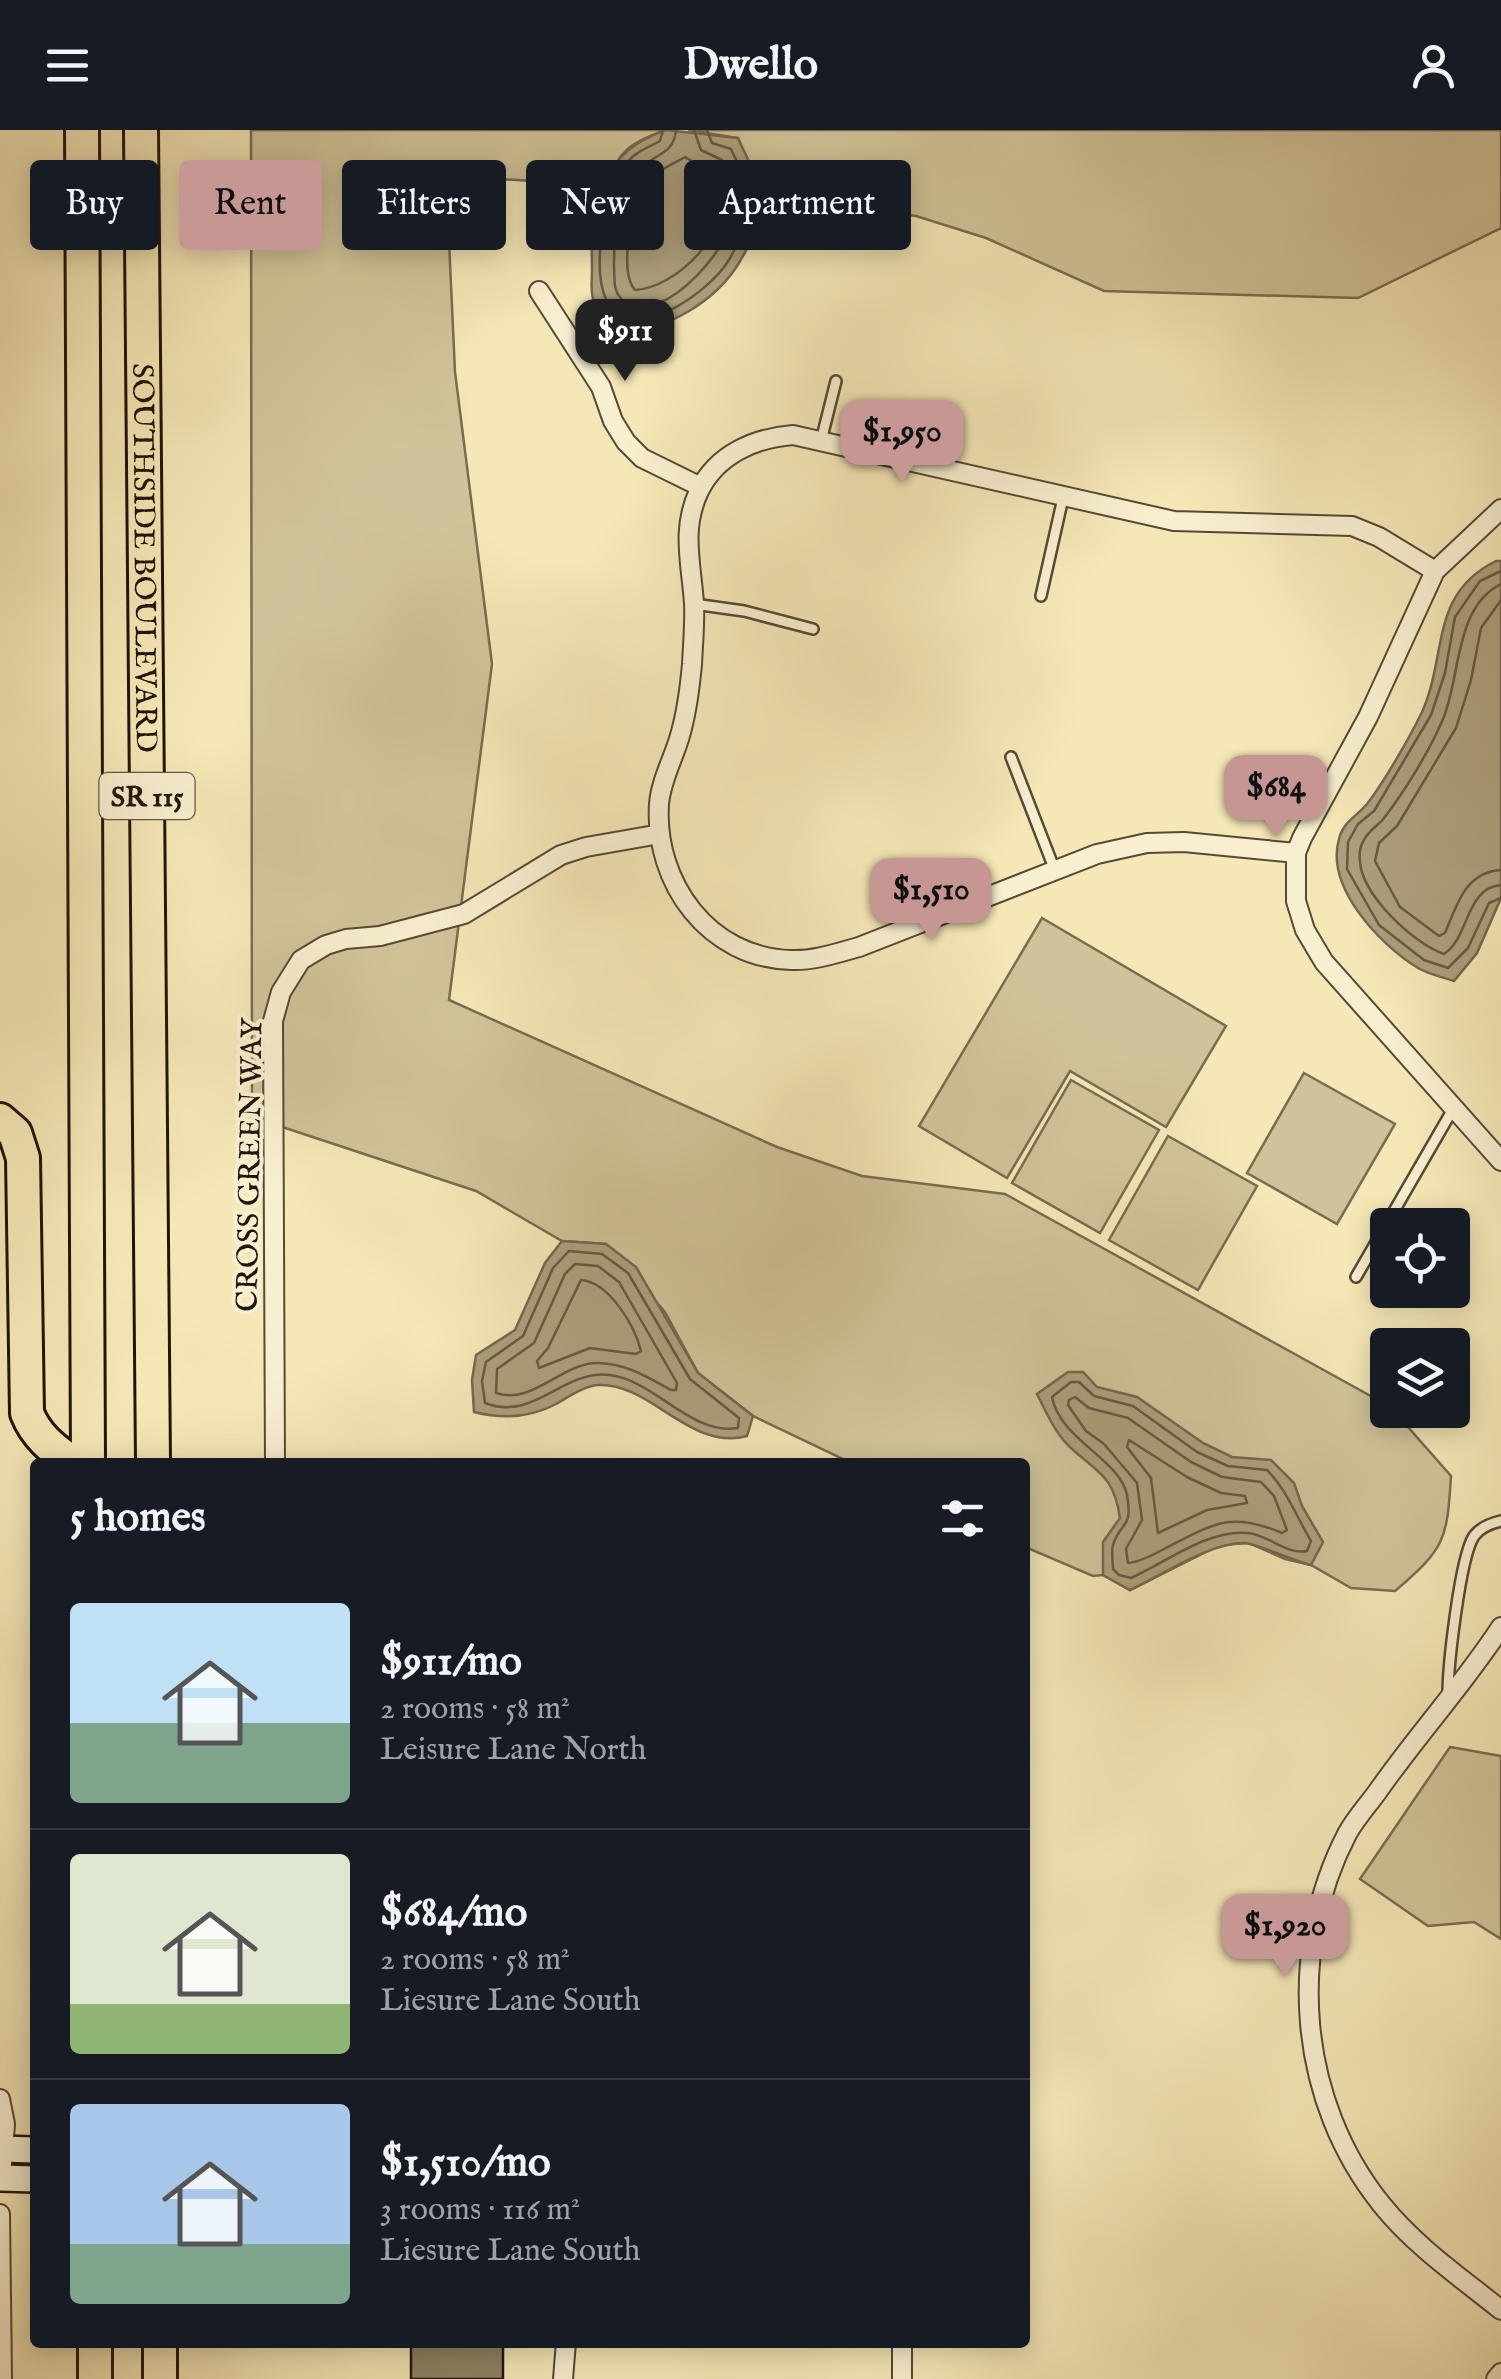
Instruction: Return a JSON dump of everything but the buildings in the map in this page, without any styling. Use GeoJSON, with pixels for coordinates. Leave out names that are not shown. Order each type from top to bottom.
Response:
{"type":"FeatureCollection","features":[{"type":"Feature","properties":{"kind":"highway","name":"SOUTHSIDE BOULEVARD"},"geometry":{"type":"LineString","coordinates":[[82,130],[88,1458]]}},
{"type":"Feature","properties":{"kind":"highway","name":"SOUTHSIDE BOULEVARD"},"geometry":{"type":"LineString","coordinates":[[141,130],[153,1458]]}},
{"type":"Feature","properties":{"kind":"highway"},"geometry":{"type":"LineString","coordinates":[[0,1120],[15,1133],[23,1158],[27,1413],[46,1444],[65,1458]]}},
{"type":"Feature","properties":{"kind":"highway"},"geometry":{"type":"LineString","coordinates":[[95,2348],[95,2379]]}},
{"type":"Feature","properties":{"kind":"highway"},"geometry":{"type":"LineString","coordinates":[[160,2348],[160,2379]]}},
{"type":"Feature","properties":{"kind":"street"},"geometry":{"type":"LineString","coordinates":[[539,291],[601,387],[613,422],[626,442],[642,458],[701,486]]}},
{"type":"Feature","properties":{"kind":"street"},"geometry":{"type":"LineString","coordinates":[[1296,854],[1184,842],[1147,843],[1054,868],[828,956],[794,960],[764,957],[727,941],[701,924],[683,900],[668,871],[660,834],[659,802],[681,733],[690,684],[694,604],[688,520],[701,486],[744,445],[793,435],[1174,520],[1352,526],[1379,537],[1435,571]]}},
{"type":"Feature","properties":{"kind":"street"},"geometry":{"type":"LineString","coordinates":[[1501,509],[1435,571],[1368,718],[1296,854],[1296,901],[1306,930],[1324,962],[1501,1160]]}},
{"type":"Feature","properties":{"kind":"street","name":"CROSS GREEN WAY"},"geometry":{"type":"LineString","coordinates":[[275,1458],[274,1021],[281,992],[301,960],[326,946],[464,914],[561,855],[660,834]]}},
{"type":"Feature","properties":{"kind":"street"},"geometry":{"type":"LineString","coordinates":[[1501,1628],[1348,1833],[1321,1901],[1310,1950],[1308,2001],[1327,2106],[1351,2161],[1382,2205],[1416,2242],[1501,2310]]}},
{"type":"Feature","properties":{"kind":"street"},"geometry":{"type":"LineString","coordinates":[[0,2100],[5,2124],[1,2178],[30,2179]]}},
{"type":"Feature","properties":{"kind":"street"},"geometry":{"type":"LineString","coordinates":[[1,2149],[30,2150]]}},
{"type":"Feature","properties":{"kind":"street"},"geometry":{"type":"LineString","coordinates":[[0,2214],[2,2379]]}},
{"type":"Feature","properties":{"kind":"street"},"geometry":{"type":"LineString","coordinates":[[562,2379],[565,2348]]}},
{"type":"Feature","properties":{"kind":"street"},"geometry":{"type":"LineString","coordinates":[[902,2348],[902,2379]]}},
{"type":"Feature","properties":{"kind":"street"},"geometry":{"type":"LineString","coordinates":[[1496,2379],[1501,2372]]}},
{"type":"Feature","properties":{"kind":"lane"},"geometry":{"type":"LineString","coordinates":[[822,441],[836,382]]}},
{"type":"Feature","properties":{"kind":"lane"},"geometry":{"type":"LineString","coordinates":[[1041,596],[1064,498]]}},
{"type":"Feature","properties":{"kind":"lane"},"geometry":{"type":"LineString","coordinates":[[694,604],[744,611],[813,629]]}},
{"type":"Feature","properties":{"kind":"lane"},"geometry":{"type":"LineString","coordinates":[[1011,757],[1054,868]]}},
{"type":"Feature","properties":{"kind":"lane"},"geometry":{"type":"LineString","coordinates":[[1356,1276],[1454,1107]]}},
{"type":"Feature","properties":{"kind":"lane"},"geometry":{"type":"LineString","coordinates":[[1448,1697],[1453,1629],[1469,1550],[1474,1536],[1489,1524],[1501,1521]]}},
{"type":"Feature","properties":{"kind":"shaded area"},"geometry":{"type":"Polygon","coordinates":[[[251,130],[666,130],[643,139],[619,160],[526,160],[526,181],[506,179],[506,160],[342,160],[342,250],[449,250],[455,372],[492,664],[449,1000],[777,1147],[862,1176],[1005,1194],[1370,1396],[1370,1428],[1409,1428],[1451,1476],[1445,1530],[1434,1553],[1395,1591],[1351,1588],[1311,1565],[1285,1559],[1249,1543],[1220,1545],[1130,1590],[1103,1575],[1093,1576],[1030,1549],[1030,1458],[841,1458],[753,1416],[698,1373],[665,1312],[606,1244],[562,1241],[476,1191],[252,1117],[251,250],[322,250],[322,160],[251,160],[251,130]]]}},
{"type":"Feature","properties":{"kind":"shaded area"},"geometry":{"type":"Polygon","coordinates":[[[688,130],[1501,130],[1501,228],[1358,298],[1104,291],[986,238],[911,215],[911,160],[747,160],[738,138],[688,130]]]}},
{"type":"Feature","properties":{"kind":"shaded area"},"geometry":{"type":"Polygon","coordinates":[[[1042,918],[1226,1026],[1166,1127],[1070,1071],[1007,1178],[919,1126],[1042,918]]]}},
{"type":"Feature","properties":{"kind":"shaded area"},"geometry":{"type":"Polygon","coordinates":[[[1304,1073],[1395,1124],[1337,1224],[1247,1173],[1304,1073]]]}},
{"type":"Feature","properties":{"kind":"shaded area"},"geometry":{"type":"Polygon","coordinates":[[[1071,1080],[1159,1130],[1100,1233],[1012,1183],[1071,1080]]]}},
{"type":"Feature","properties":{"kind":"shaded area"},"geometry":{"type":"Polygon","coordinates":[[[1168,1136],[1257,1186],[1198,1290],[1109,1240],[1168,1136]]]}},
{"type":"Feature","properties":{"kind":"shaded area"},"geometry":{"type":"Polygon","coordinates":[[[1450,1747],[1501,1756],[1501,1939],[1474,1922],[1428,1926],[1360,1879],[1450,1747]]]}},
{"type":"Feature","properties":{"kind":"water"},"geometry":{"type":"Polygon","coordinates":[[[666,130],[738,138],[748,160],[684,160],[684,250],[746,250],[734,271],[704,301],[672,320],[637,328],[606,317],[593,298],[592,250],[664,250],[664,160],[619,160],[650,136],[666,130]]]}},
{"type":"Feature","properties":{"kind":"water"},"geometry":{"type":"Polygon","coordinates":[[[1501,561],[1501,898],[1477,953],[1454,981],[1418,968],[1373,930],[1348,895],[1337,857],[1344,828],[1374,795],[1422,712],[1450,608],[1460,590],[1501,561]]]}},
{"type":"Feature","properties":{"kind":"water"},"geometry":{"type":"Polygon","coordinates":[[[562,1241],[606,1244],[636,1267],[698,1373],[753,1416],[747,1436],[707,1434],[635,1394],[598,1385],[526,1415],[474,1412],[472,1380],[476,1355],[515,1330],[545,1263],[562,1241]]]}},
{"type":"Feature","properties":{"kind":"water"},"geometry":{"type":"Polygon","coordinates":[[[1068,1372],[1083,1372],[1097,1387],[1137,1397],[1203,1443],[1232,1457],[1271,1460],[1294,1483],[1323,1542],[1311,1565],[1245,1543],[1202,1553],[1130,1590],[1103,1575],[1103,1542],[1120,1518],[1114,1493],[1104,1478],[1061,1437],[1037,1394],[1068,1372]]]}}]}
